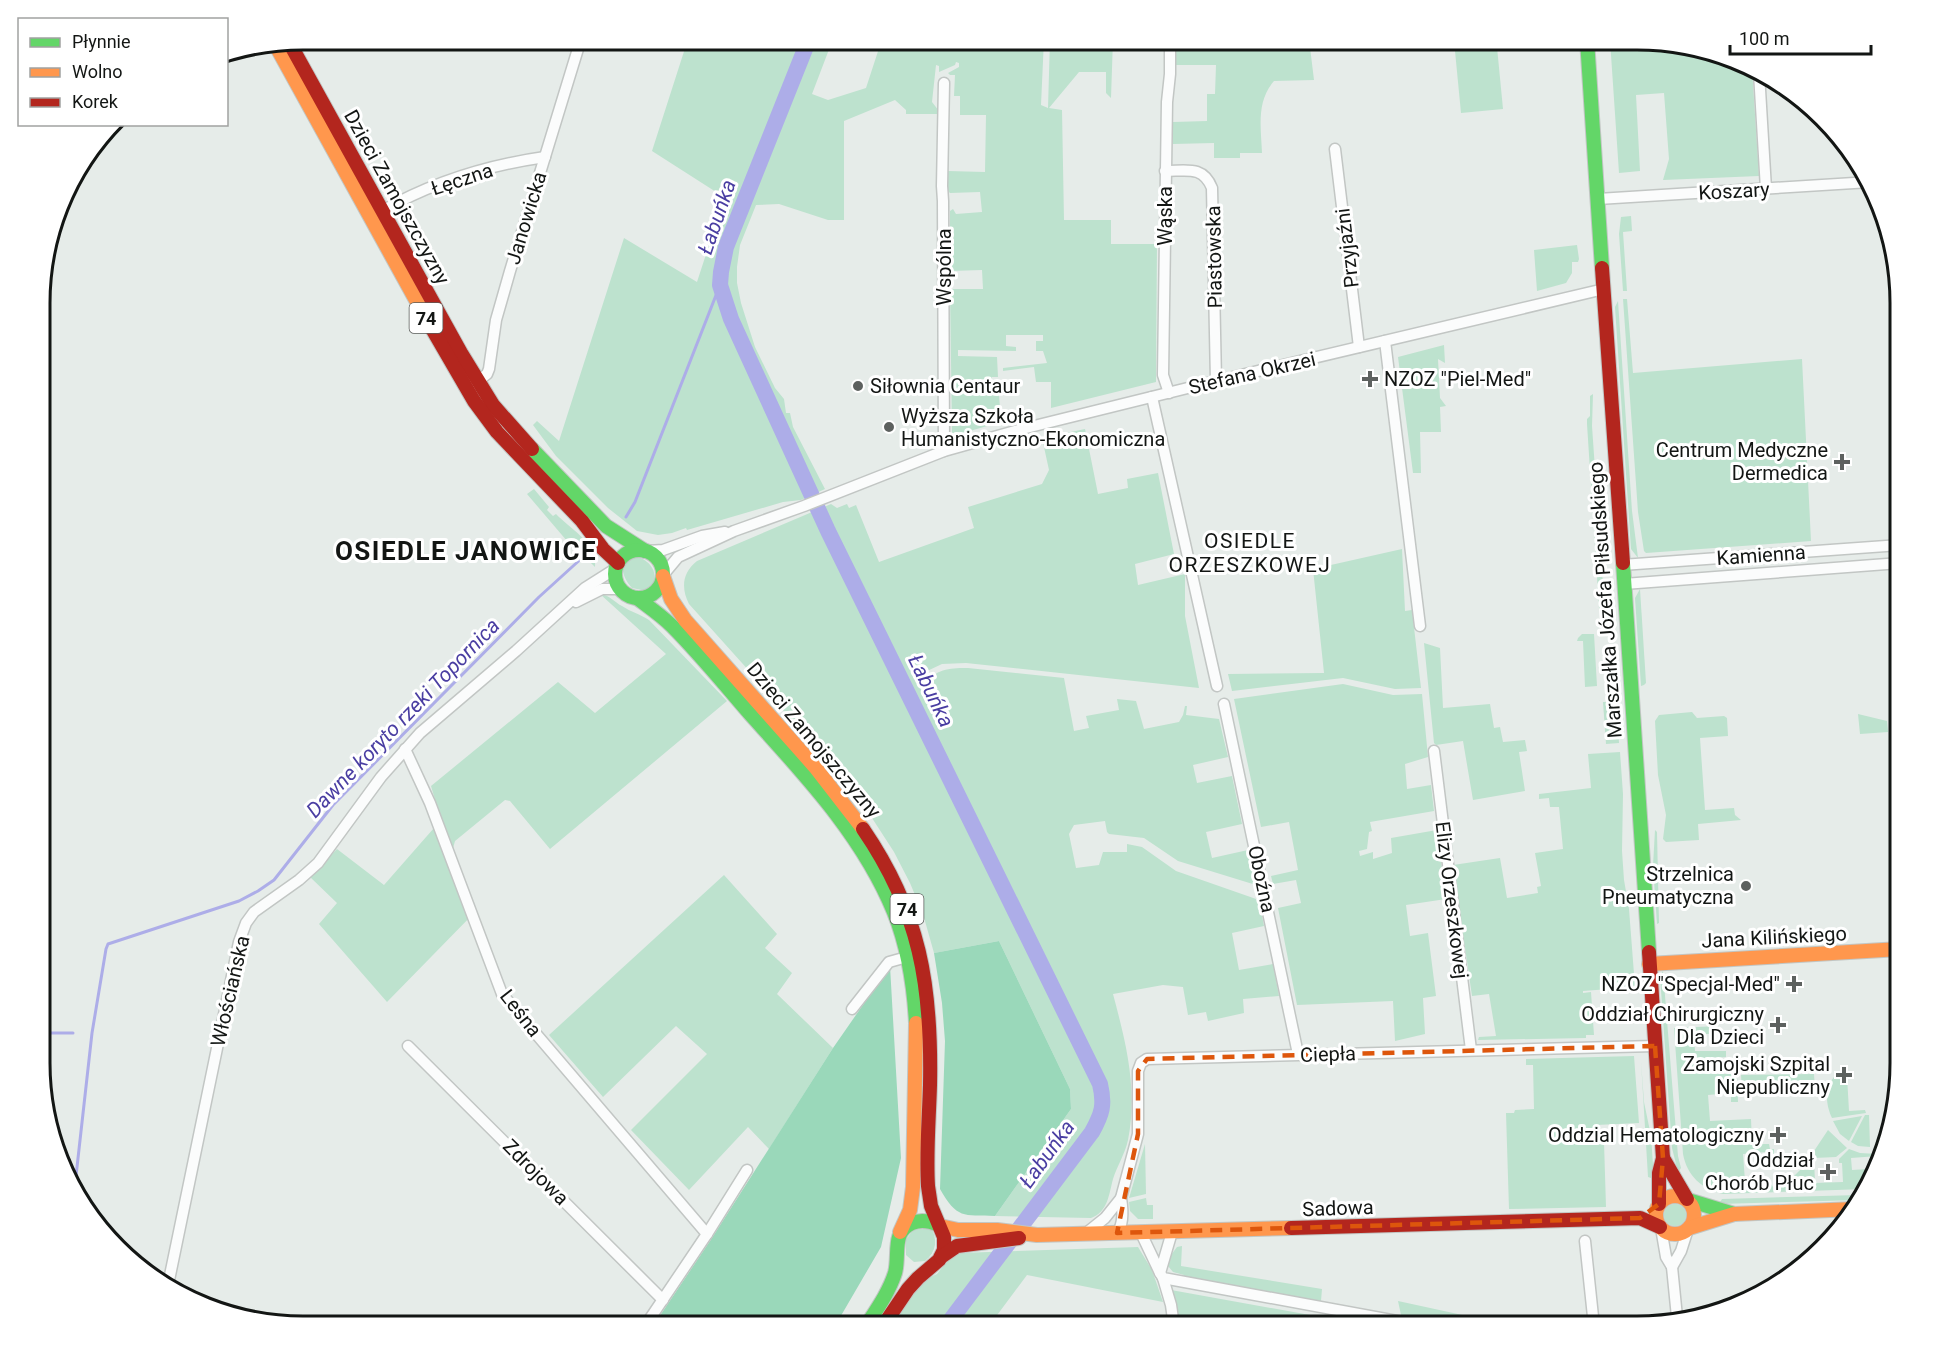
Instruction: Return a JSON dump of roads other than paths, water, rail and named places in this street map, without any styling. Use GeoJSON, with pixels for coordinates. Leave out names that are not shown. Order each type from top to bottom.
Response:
{"type":"FeatureCollection","features":[{"type":"Feature","properties":{"kind":"main road","name":"Marszałka Józefa Piłsudskiego"},"geometry":{"type":"LineString","coordinates":[[1588,49],[1663,1158],[1659,1173],[1658,1205]]}},
{"type":"Feature","properties":{"kind":"main road","name":"Dzieci Zamojszczyzny"},"geometry":{"type":"LineString","coordinates":[[293,50],[382,211],[472,386],[596,516],[617,535],[646,551]]}},
{"type":"Feature","properties":{"kind":"main road","name":"Dzieci Zamojszczyzny"},"geometry":{"type":"LineString","coordinates":[[279,51],[503,438],[582,521],[616,566]]}},
{"type":"Feature","properties":{"kind":"main road"},"geometry":{"type":"LineString","coordinates":[[616,566],[626,553],[646,551]]}},
{"type":"Feature","properties":{"kind":"main road","name":"74"},"geometry":{"type":"LineString","coordinates":[[646,551],[659,560],[663,575]]}},
{"type":"Feature","properties":{"kind":"main road","name":"74"},"geometry":{"type":"LineString","coordinates":[[616,566],[616,580],[620,589],[637,598]]}},
{"type":"Feature","properties":{"kind":"main road","name":"Dzieci Zamojszczyzny"},"geometry":{"type":"LineString","coordinates":[[663,575],[671,599],[685,620],[850,808],[882,857],[900,892],[918,943],[928,998],[930,1035],[929,1187],[931,1209],[940,1226]]}},
{"type":"Feature","properties":{"kind":"main road"},"geometry":{"type":"LineString","coordinates":[[637,598],[648,596],[656,591],[663,575]]}},
{"type":"Feature","properties":{"kind":"main road","name":"Dzieci Zamojszczyzny"},"geometry":{"type":"LineString","coordinates":[[637,598],[671,625],[773,738],[842,820],[862,849],[895,914],[914,993],[916,1026],[915,1162],[910,1210],[900,1232]]}},
{"type":"Feature","properties":{"kind":"main road","name":"Jana Kilińskiego"},"geometry":{"type":"LineString","coordinates":[[1649,964],[1890,950]]}},
{"type":"Feature","properties":{"kind":"main road","name":"Marszałka Józefa Piłsudskiego"},"geometry":{"type":"LineString","coordinates":[[1663,1158],[1687,1199]]}},
{"type":"Feature","properties":{"kind":"main road"},"geometry":{"type":"LineString","coordinates":[[1640,1218],[1669,1196],[1678,1196],[1734,1214]]}},
{"type":"Feature","properties":{"kind":"main road"},"geometry":{"type":"LineString","coordinates":[[1687,1199],[1693,1207],[1694,1216],[1688,1229]]}},
{"type":"Feature","properties":{"kind":"main road"},"geometry":{"type":"LineString","coordinates":[[1658,1205],[1656,1219],[1660,1227],[1676,1234],[1734,1214],[1843,1209]]}},
{"type":"Feature","properties":{"kind":"main road","name":"Sadowa"},"geometry":{"type":"LineString","coordinates":[[938,1260],[957,1246],[1037,1235],[1640,1218],[1660,1227]]}},
{"type":"Feature","properties":{"kind":"main road"},"geometry":{"type":"LineString","coordinates":[[900,1232],[915,1221],[928,1221],[940,1226]]}},
{"type":"Feature","properties":{"kind":"main road","name":"74"},"geometry":{"type":"LineString","coordinates":[[938,1260],[944,1239],[940,1226]]}},
{"type":"Feature","properties":{"kind":"main road","name":"Sadowa"},"geometry":{"type":"LineString","coordinates":[[940,1226],[958,1230],[997,1230],[1037,1235]]}},
{"type":"Feature","properties":{"kind":"main road","name":"74"},"geometry":{"type":"LineString","coordinates":[[872,1316],[886,1293],[894,1272],[900,1232]]}},
{"type":"Feature","properties":{"kind":"main road"},"geometry":{"type":"LineString","coordinates":[[897,1249],[904,1262],[914,1267],[925,1267],[938,1260]]}},
{"type":"Feature","properties":{"kind":"main road"},"geometry":{"type":"LineString","coordinates":[[889,1316],[899,1299],[920,1275],[938,1260]]}},
{"type":"Feature","properties":{"kind":"street","name":"Janowicka"},"geometry":{"type":"LineString","coordinates":[[472,386],[487,374],[489,369],[500,307],[578,49]]}},
{"type":"Feature","properties":{"kind":"street","name":"Wąska"},"geometry":{"type":"LineString","coordinates":[[1169,393],[1163,375],[1167,102],[1170,49]]}},
{"type":"Feature","properties":{"kind":"street"},"geometry":{"type":"LineString","coordinates":[[1759,81],[1766,189]]}},
{"type":"Feature","properties":{"kind":"street","name":"Wspólna"},"geometry":{"type":"LineString","coordinates":[[944,83],[942,186],[944,201],[944,451]]}},
{"type":"Feature","properties":{"kind":"street","name":"Przyjaźni"},"geometry":{"type":"LineString","coordinates":[[1335,149],[1359,347]]}},
{"type":"Feature","properties":{"kind":"street","name":"Łęczna"},"geometry":{"type":"LineString","coordinates":[[382,211],[436,185],[470,173],[545,157]]}},
{"type":"Feature","properties":{"kind":"street","name":"Piastowska"},"geometry":{"type":"LineString","coordinates":[[1166,171],[1200,172],[1206,176],[1212,188],[1216,381]]}},
{"type":"Feature","properties":{"kind":"street","name":"Koszary"},"geometry":{"type":"LineString","coordinates":[[1598,199],[1860,183]]}},
{"type":"Feature","properties":{"kind":"street","name":"Stefana Okrzei"},"geometry":{"type":"LineString","coordinates":[[663,575],[678,557],[734,531],[944,451],[1026,428],[1216,381],[1604,289]]}},
{"type":"Feature","properties":{"kind":"street"},"geometry":{"type":"LineString","coordinates":[[1385,341],[1420,626]]}},
{"type":"Feature","properties":{"kind":"street"},"geometry":{"type":"LineString","coordinates":[[1152,397],[1217,686]]}},
{"type":"Feature","properties":{"kind":"street","name":"Stefana Okrzei"},"geometry":{"type":"LineString","coordinates":[[646,551],[663,550],[702,536],[734,531]]}},
{"type":"Feature","properties":{"kind":"street","name":"Kamienna"},"geometry":{"type":"LineString","coordinates":[[1622,564],[1890,546]]}},
{"type":"Feature","properties":{"kind":"street"},"geometry":{"type":"LineString","coordinates":[[1818,551],[1819,569]]}},
{"type":"Feature","properties":{"kind":"street"},"geometry":{"type":"LineString","coordinates":[[1712,558],[1713,576]]}},
{"type":"Feature","properties":{"kind":"street","name":"Kamienna"},"geometry":{"type":"LineString","coordinates":[[1624,584],[1890,564]]}},
{"type":"Feature","properties":{"kind":"street","name":"Włościańska"},"geometry":{"type":"LineString","coordinates":[[169,1278],[238,942],[246,923],[264,903],[314,868],[381,777],[405,749],[438,717],[585,588],[616,566]]}},
{"type":"Feature","properties":{"kind":"street","name":"Włościańska"},"geometry":{"type":"LineString","coordinates":[[560,610],[595,592],[620,589]]}},
{"type":"Feature","properties":{"kind":"street","name":"Oboźna"},"geometry":{"type":"LineString","coordinates":[[1224,704],[1298,1054]]}},
{"type":"Feature","properties":{"kind":"street","name":"Leśna"},"geometry":{"type":"LineString","coordinates":[[405,749],[430,803],[502,994],[707,1234]]}},
{"type":"Feature","properties":{"kind":"street","name":"Elizy Orzeszkowej"},"geometry":{"type":"LineString","coordinates":[[1434,751],[1471,1050]]}},
{"type":"Feature","properties":{"kind":"street"},"geometry":{"type":"LineString","coordinates":[[852,1009],[889,962],[907,957]]}},
{"type":"Feature","properties":{"kind":"street","name":"Zdrojowa"},"geometry":{"type":"LineString","coordinates":[[408,1046],[663,1300]]}},
{"type":"Feature","properties":{"kind":"street","name":"Ciepła"},"geometry":{"type":"LineString","coordinates":[[1117,1233],[1122,1221],[1121,1198],[1138,1134],[1138,1071],[1143,1061],[1155,1058],[1655,1046]]}},
{"type":"Feature","properties":{"kind":"street"},"geometry":{"type":"LineString","coordinates":[[652,1316],[747,1170]]}},
{"type":"Feature","properties":{"kind":"street","name":"Ciepła"},"geometry":{"type":"LineString","coordinates":[[1084,1234],[1114,1209],[1121,1198]]}},
{"type":"Feature","properties":{"kind":"street"},"geometry":{"type":"LineString","coordinates":[[1114,1209],[1113,1222],[1117,1233]]}},
{"type":"Feature","properties":{"kind":"street"},"geometry":{"type":"LineString","coordinates":[[1660,1227],[1666,1257],[1672,1267],[1677,1312]]}},
{"type":"Feature","properties":{"kind":"street"},"geometry":{"type":"LineString","coordinates":[[1672,1267],[1681,1251],[1688,1229]]}},
{"type":"Feature","properties":{"kind":"street"},"geometry":{"type":"LineString","coordinates":[[1162,1275],[1172,1232]]}},
{"type":"Feature","properties":{"kind":"street"},"geometry":{"type":"LineString","coordinates":[[1141,1233],[1162,1275],[1173,1316]]}},
{"type":"Feature","properties":{"kind":"street"},"geometry":{"type":"LineString","coordinates":[[1585,1241],[1593,1316]]}},
{"type":"Feature","properties":{"kind":"street"},"geometry":{"type":"LineString","coordinates":[[1162,1275],[1373,1316]]}},
{"type":"Feature","properties":{"kind":"waterway","name":"Łabuńka"},"geometry":{"type":"LineString","coordinates":[[805,49],[726,247],[720,285],[731,319],[828,531],[1100,1084],[1102,1098],[1100,1114],[1092,1132],[954,1316]]}},
{"type":"Feature","properties":{"kind":"waterway","name":"Dawne koryto rzeki Topornica"},"geometry":{"type":"LineString","coordinates":[[626,517],[635,502],[720,285]]}},
{"type":"Feature","properties":{"kind":"waterway","name":"Dawne koryto rzeki Topornica"},"geometry":{"type":"LineString","coordinates":[[76,1174],[92,1033],[108,944],[239,901],[274,880],[333,805],[539,597],[583,557]]}},
{"type":"Feature","properties":{"kind":"waterway"},"geometry":{"type":"LineString","coordinates":[[50,1033],[73,1033]]}},
{"type":"Feature","properties":{"kind":"place","name":"NZOZ \"Piel-Med\""},"geometry":{"type":"Point","coordinates":[1370,379]}},
{"type":"Feature","properties":{"kind":"place","name":"Siłownia Centaur"},"geometry":{"type":"Point","coordinates":[858,386]}},
{"type":"Feature","properties":{"kind":"place","name":"Wyższa Szkoła Humanistyczno-Ekonomiczna"},"geometry":{"type":"Point","coordinates":[889,427]}},
{"type":"Feature","properties":{"kind":"place","name":"Centrum Medyczne Dermedica"},"geometry":{"type":"Point","coordinates":[1842,462]}},
{"type":"Feature","properties":{"kind":"place","name":"Strzelnica Pneumatyczna"},"geometry":{"type":"Point","coordinates":[1746,886]}},
{"type":"Feature","properties":{"kind":"place","name":"NZOZ \"Specjal-Med\""},"geometry":{"type":"Point","coordinates":[1794,984]}},
{"type":"Feature","properties":{"kind":"place","name":"Oddział Chirurgiczny Dla Dzieci"},"geometry":{"type":"Point","coordinates":[1778,1025]}},
{"type":"Feature","properties":{"kind":"place","name":"Zamojski Szpital Niepubliczny"},"geometry":{"type":"Point","coordinates":[1844,1075]}},
{"type":"Feature","properties":{"kind":"place","name":"Oddzial Hematologiczny"},"geometry":{"type":"Point","coordinates":[1778,1135]}},
{"type":"Feature","properties":{"kind":"place","name":"Oddział Chorób Płuc"},"geometry":{"type":"Point","coordinates":[1828,1172]}},
{"type":"Feature","properties":{"kind":"district","name":"OSIEDLE JANOWICE"},"geometry":{"type":"Point","coordinates":[466,551]}},
{"type":"Feature","properties":{"kind":"district","name":"OSIEDLE ORZESZKOWEJ"},"geometry":{"type":"Point","coordinates":[1250,553]}}]}
